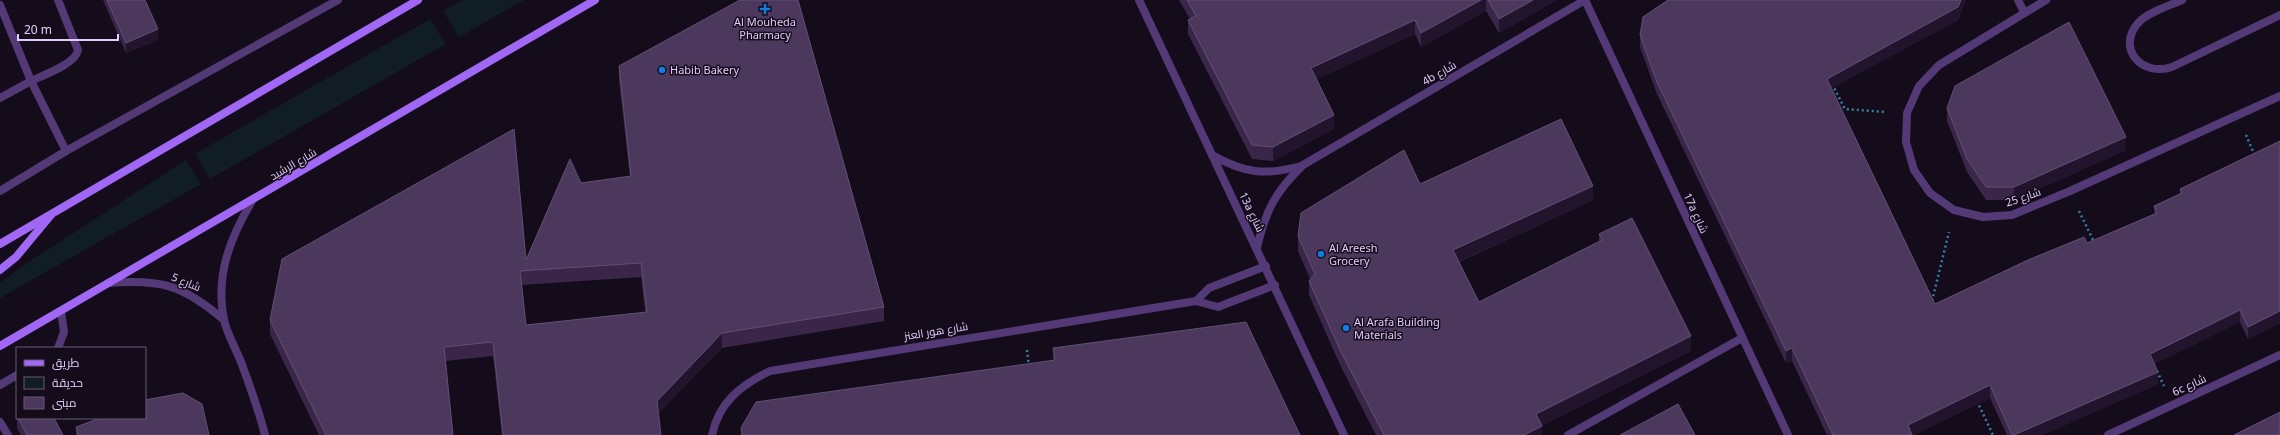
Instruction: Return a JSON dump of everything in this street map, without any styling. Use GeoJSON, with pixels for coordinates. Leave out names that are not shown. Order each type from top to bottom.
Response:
{"type":"FeatureCollection","features":[{"type":"Feature","properties":{"kind":"main road"},"geometry":{"type":"LineString","coordinates":[[0,244],[55,210],[418,0]]}},
{"type":"Feature","properties":{"kind":"main road","name":"شارع الرشيد"},"geometry":{"type":"LineString","coordinates":[[0,346],[252,201],[595,0]]}},
{"type":"Feature","properties":{"kind":"main road"},"geometry":{"type":"LineString","coordinates":[[0,270],[16,257],[55,210]]}},
{"type":"Feature","properties":{"kind":"street"},"geometry":{"type":"LineString","coordinates":[[0,98],[71,61],[78,55],[78,50],[58,0]]}},
{"type":"Feature","properties":{"kind":"street"},"geometry":{"type":"LineString","coordinates":[[0,191],[66,151],[338,0]]}},
{"type":"Feature","properties":{"kind":"street","name":"13a شارع"},"geometry":{"type":"LineString","coordinates":[[1139,0],[1275,285],[1344,435]]}},
{"type":"Feature","properties":{"kind":"street","name":"4b شارع"},"geometry":{"type":"LineString","coordinates":[[1257,248],[1262,224],[1271,202],[1285,182],[1303,165],[1585,0]]}},
{"type":"Feature","properties":{"kind":"street","name":"17a شارع"},"geometry":{"type":"LineString","coordinates":[[1585,0],[1788,435]]}},
{"type":"Feature","properties":{"kind":"street"},"geometry":{"type":"LineString","coordinates":[[2018,0],[2024,12]]}},
{"type":"Feature","properties":{"kind":"street","name":"شارع 25"},"geometry":{"type":"LineString","coordinates":[[2046,0],[1939,65],[1919,86],[1907,113],[1906,142],[1914,170],[1930,193],[1954,210],[1983,217],[2012,215],[2070,191],[2280,96]]}},
{"type":"Feature","properties":{"kind":"street"},"geometry":{"type":"LineString","coordinates":[[2182,0],[2140,21],[2134,28],[2130,48],[2134,57],[2142,65],[2151,69],[2167,68],[2280,15]]}},
{"type":"Feature","properties":{"kind":"street"},"geometry":{"type":"LineString","coordinates":[[0,5],[31,81],[66,151]]}},
{"type":"Feature","properties":{"kind":"street","name":"4b شارع"},"geometry":{"type":"LineString","coordinates":[[1212,155],[1233,167],[1256,172],[1280,172],[1303,165]]}},
{"type":"Feature","properties":{"kind":"street","name":"شارع 5"},"geometry":{"type":"LineString","coordinates":[[252,201],[236,228],[225,258],[221,289],[224,320],[246,375],[265,435]]}},
{"type":"Feature","properties":{"kind":"street"},"geometry":{"type":"LineString","coordinates":[[1196,301],[1209,288],[1266,266]]}},
{"type":"Feature","properties":{"kind":"street","name":"شارع 5"},"geometry":{"type":"LineString","coordinates":[[108,283],[139,281],[171,286],[200,300],[224,320]]}},
{"type":"Feature","properties":{"kind":"street","name":"شارع هور العنز"},"geometry":{"type":"LineString","coordinates":[[712,435],[714,425],[727,401],[746,383],[770,371],[1024,328],[1196,301],[1218,307],[1275,285]]}},
{"type":"Feature","properties":{"kind":"street"},"geometry":{"type":"LineString","coordinates":[[58,347],[64,332],[61,311]]}},
{"type":"Feature","properties":{"kind":"street"},"geometry":{"type":"LineString","coordinates":[[1568,435],[1742,338]]}},
{"type":"Feature","properties":{"kind":"street","name":"6c شارع"},"geometry":{"type":"LineString","coordinates":[[2108,435],[2280,355]]}},
{"type":"Feature","properties":{"kind":"street"},"geometry":{"type":"LineString","coordinates":[[0,385],[16,376]]}},
{"type":"Feature","properties":{"kind":"street"},"geometry":{"type":"LineString","coordinates":[[0,422],[8,435]]}},
{"type":"Feature","properties":{"kind":"path"},"geometry":{"type":"LineString","coordinates":[[1831,82],[1845,110],[1907,113]]}},
{"type":"Feature","properties":{"kind":"path"},"geometry":{"type":"LineString","coordinates":[[2237,116],[2257,159]]}},
{"type":"Feature","properties":{"kind":"path"},"geometry":{"type":"LineString","coordinates":[[2070,191],[2097,248]]}},
{"type":"Feature","properties":{"kind":"path"},"geometry":{"type":"LineString","coordinates":[[1931,304],[1954,210]]}},
{"type":"Feature","properties":{"kind":"path"},"geometry":{"type":"LineString","coordinates":[[1024,328],[1030,374]]}},
{"type":"Feature","properties":{"kind":"path"},"geometry":{"type":"LineString","coordinates":[[2156,369],[2173,404]]}},
{"type":"Feature","properties":{"kind":"path"},"geometry":{"type":"LineString","coordinates":[[1974,394],[1993,435]]}},
{"type":"Feature","properties":{"kind":"green space"},"geometry":{"type":"Polygon","coordinates":[[[462,0],[524,0],[459,37],[443,11],[462,0]]]}},
{"type":"Feature","properties":{"kind":"green space"},"geometry":{"type":"Polygon","coordinates":[[[430,19],[446,44],[210,179],[195,154],[430,19]]]}},
{"type":"Feature","properties":{"kind":"green space"},"geometry":{"type":"Polygon","coordinates":[[[186,160],[201,184],[0,298],[0,283],[30,261],[186,160]]]}},
{"type":"Feature","properties":{"kind":"building"},"geometry":{"type":"Polygon","coordinates":[[[107,0],[145,0],[158,29],[126,43],[107,0]]]}},
{"type":"Feature","properties":{"kind":"building"},"geometry":{"type":"Polygon","coordinates":[[[740,0],[798,0],[884,307],[722,333],[657,401],[661,435],[503,435],[493,342],[444,347],[453,435],[326,435],[270,320],[282,259],[514,129],[526,260],[570,159],[581,183],[631,176],[619,66],[740,0]],[[641,263],[520,271],[526,325],[647,312],[641,263]]]}},
{"type":"Feature","properties":{"kind":"building"},"geometry":{"type":"Polygon","coordinates":[[[1187,0],[1481,0],[1421,33],[1415,20],[1311,68],[1334,115],[1273,147],[1252,145],[1188,20],[1196,16],[1187,0]]]}},
{"type":"Feature","properties":{"kind":"building"},"geometry":{"type":"Polygon","coordinates":[[[1488,0],[1533,0],[1499,19],[1488,0]]]}},
{"type":"Feature","properties":{"kind":"building"},"geometry":{"type":"Polygon","coordinates":[[[1668,0],[1961,0],[1958,7],[1827,79],[1935,304],[2028,260],[2084,237],[2087,243],[2157,213],[2154,206],[2182,193],[2180,189],[2280,141],[2280,311],[2248,327],[2240,310],[2150,354],[2158,372],[2014,435],[2012,435],[1990,385],[1908,425],[1912,435],[1833,435],[1792,348],[1786,351],[1657,82],[1640,35],[1643,17],[1668,0]]]}},
{"type":"Feature","properties":{"kind":"building"},"geometry":{"type":"Polygon","coordinates":[[[2069,22],[2126,137],[2014,187],[1986,187],[1967,159],[1947,108],[1955,86],[2069,22]]]}},
{"type":"Feature","properties":{"kind":"building"},"geometry":{"type":"Polygon","coordinates":[[[1561,119],[1593,186],[1453,250],[1479,302],[1602,240],[1599,234],[1632,218],[1691,336],[1536,414],[1542,426],[1524,435],[1384,435],[1341,352],[1309,281],[1315,274],[1298,236],[1301,213],[1404,150],[1420,184],[1561,119]]]}},
{"type":"Feature","properties":{"kind":"building"},"geometry":{"type":"Polygon","coordinates":[[[1246,322],[1300,435],[742,435],[741,428],[756,402],[1055,360],[1053,348],[1246,322]]]}},
{"type":"Feature","properties":{"kind":"building"},"geometry":{"type":"Polygon","coordinates":[[[183,393],[202,404],[209,435],[78,435],[76,427],[97,419],[146,419],[146,400],[183,393]]]}},
{"type":"Feature","properties":{"kind":"building"},"geometry":{"type":"Polygon","coordinates":[[[1678,404],[1695,435],[1620,435],[1678,404]]]}},
{"type":"Feature","properties":{"kind":"building"},"geometry":{"type":"Polygon","coordinates":[[[2280,412],[2280,435],[2234,435],[2280,412]]]}},
{"type":"Feature","properties":{"kind":"building"},"geometry":{"type":"Polygon","coordinates":[[[19,419],[55,419],[63,435],[27,435],[19,419]]]}},
{"type":"Feature","properties":{"kind":"place","name":"Al Mouheda Pharmacy"},"geometry":{"type":"Point","coordinates":[765,9]}},
{"type":"Feature","properties":{"kind":"place","name":"Habib Bakery"},"geometry":{"type":"Point","coordinates":[662,70]}},
{"type":"Feature","properties":{"kind":"place","name":"Al Areesh Grocery"},"geometry":{"type":"Point","coordinates":[1321,254]}},
{"type":"Feature","properties":{"kind":"place","name":"Al Arafa Building Materials"},"geometry":{"type":"Point","coordinates":[1346,328]}}]}
